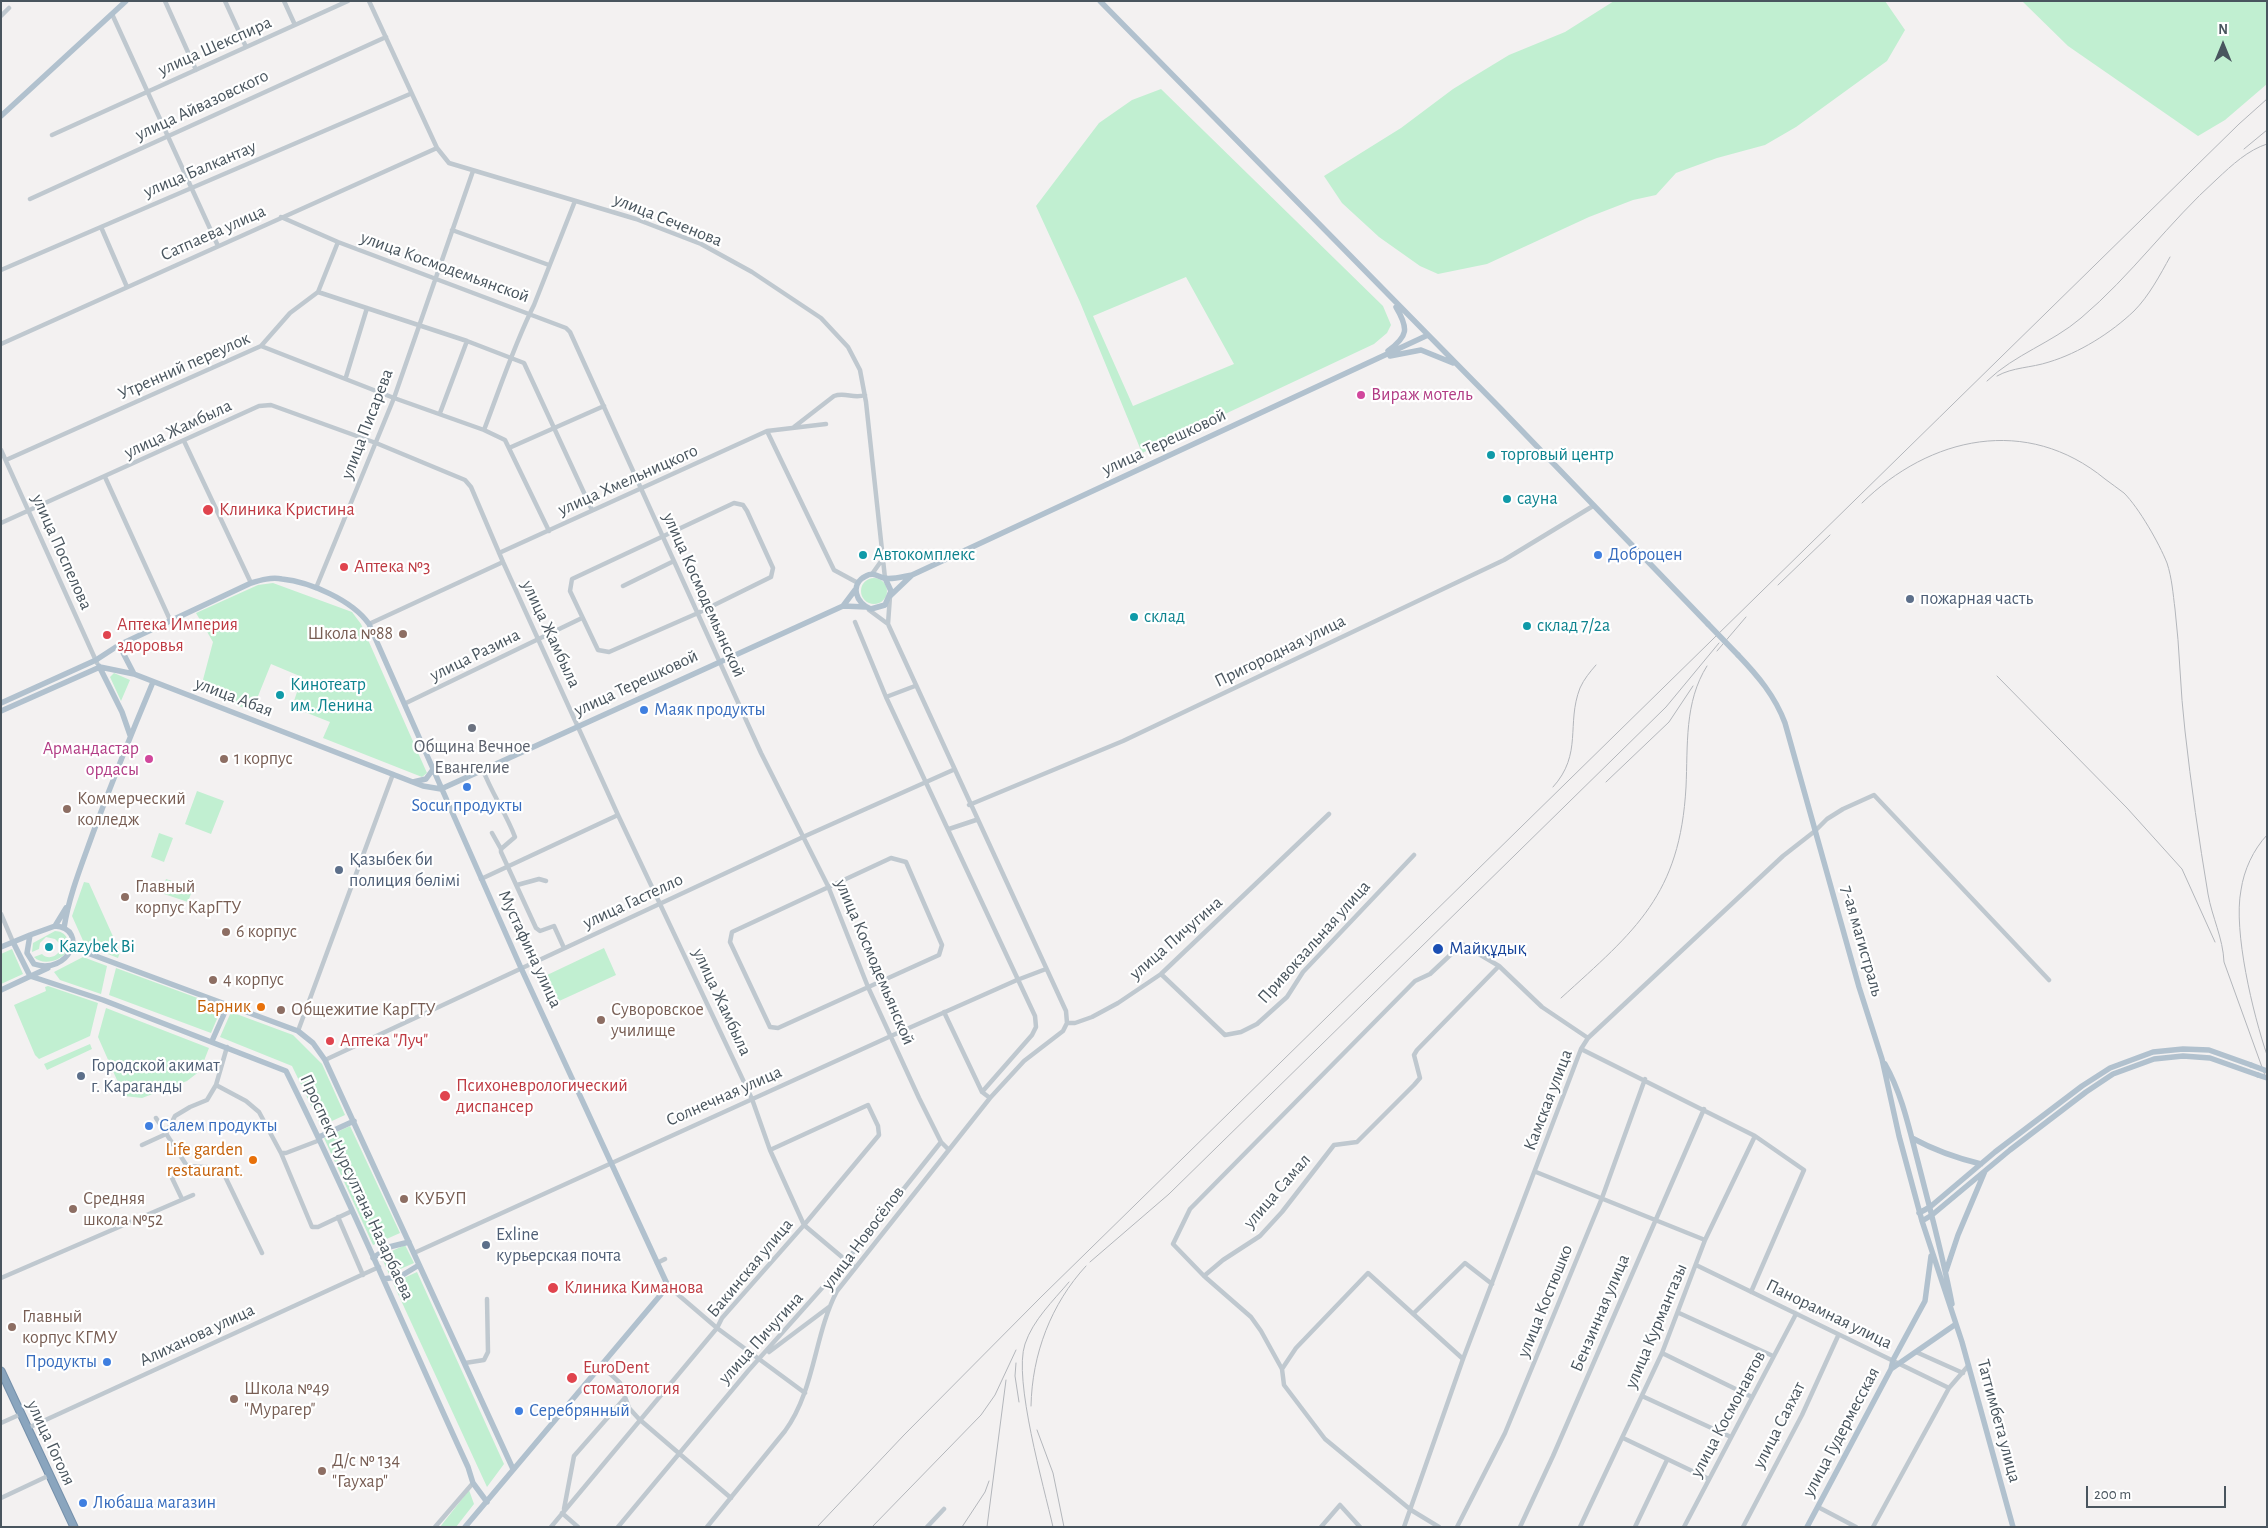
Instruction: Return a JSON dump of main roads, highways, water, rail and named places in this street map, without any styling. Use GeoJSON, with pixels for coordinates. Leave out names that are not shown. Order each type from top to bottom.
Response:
{"type":"FeatureCollection","features":[{"type":"Feature","properties":{"kind":"highway","name":"улица Гоголя"},"geometry":{"type":"LineString","coordinates":[[1,1371],[74,1527]]}},
{"type":"Feature","properties":{"kind":"main road"},"geometry":{"type":"LineString","coordinates":[[1,116],[126,1]]}},
{"type":"Feature","properties":{"kind":"main road"},"geometry":{"type":"LineString","coordinates":[[1100,1],[1391,299],[1403,319],[1405,328],[1402,340],[1381,358]]}},
{"type":"Feature","properties":{"kind":"main road","name":"7-ая магистраль"},"geometry":{"type":"LineString","coordinates":[[1391,299],[1738,655],[1777,703],[1785,723],[1859,987],[1882,1059]]}},
{"type":"Feature","properties":{"kind":"main road","name":"улица Терешковой"},"geometry":{"type":"LineString","coordinates":[[843,606],[862,579],[872,574],[885,578],[912,575],[1428,335]]}},
{"type":"Feature","properties":{"kind":"main road"},"geometry":{"type":"LineString","coordinates":[[1381,358],[1421,350],[1456,364]]}},
{"type":"Feature","properties":{"kind":"main road","name":"улица Терешковой"},"geometry":{"type":"LineString","coordinates":[[441,789],[843,606],[881,608],[890,596],[912,575]]}},
{"type":"Feature","properties":{"kind":"main road"},"geometry":{"type":"LineString","coordinates":[[885,578],[890,586],[890,596]]}},
{"type":"Feature","properties":{"kind":"main road","name":"Мустафина улица"},"geometry":{"type":"LineString","coordinates":[[119,645],[251,583],[265,579],[282,579],[316,588],[356,608],[369,624],[406,703],[441,789],[521,968],[668,1286],[513,1469]]}},
{"type":"Feature","properties":{"kind":"main road"},"geometry":{"type":"LineString","coordinates":[[857,586],[858,600],[866,608]]}},
{"type":"Feature","properties":{"kind":"main road"},"geometry":{"type":"LineString","coordinates":[[1,711],[98,664],[119,645],[134,674]]}},
{"type":"Feature","properties":{"kind":"main road"},"geometry":{"type":"LineString","coordinates":[[1,703],[98,664]]}},
{"type":"Feature","properties":{"kind":"main road"},"geometry":{"type":"LineString","coordinates":[[98,664],[122,712],[130,735]]}},
{"type":"Feature","properties":{"kind":"main road","name":"улица Абая"},"geometry":{"type":"LineString","coordinates":[[98,664],[134,674],[432,789],[441,789]]}},
{"type":"Feature","properties":{"kind":"main road"},"geometry":{"type":"LineString","coordinates":[[64,928],[68,906],[130,735],[153,682]]}},
{"type":"Feature","properties":{"kind":"main road"},"geometry":{"type":"LineString","coordinates":[[413,782],[426,779],[434,768]]}},
{"type":"Feature","properties":{"kind":"main road"},"geometry":{"type":"LineString","coordinates":[[55,926],[68,906]]}},
{"type":"Feature","properties":{"kind":"main road"},"geometry":{"type":"LineString","coordinates":[[1,947],[55,926],[64,928],[71,935],[73,945],[67,958],[1,990]]}},
{"type":"Feature","properties":{"kind":"main road"},"geometry":{"type":"LineString","coordinates":[[30,936],[27,946],[28,953],[40,972]]}},
{"type":"Feature","properties":{"kind":"main road"},"geometry":{"type":"LineString","coordinates":[[14,942],[30,976]]}},
{"type":"Feature","properties":{"kind":"main road","name":"Проспект Нурсултана Назарбаева"},"geometry":{"type":"LineString","coordinates":[[73,945],[82,951],[298,1031],[313,1043],[325,1060],[354,1121],[513,1469]]}},
{"type":"Feature","properties":{"kind":"main road"},"geometry":{"type":"LineString","coordinates":[[34,964],[46,967],[55,965]]}},
{"type":"Feature","properties":{"kind":"main road","name":"Проспект Нурсултана Назарбаева"},"geometry":{"type":"LineString","coordinates":[[40,972],[60,984]]}},
{"type":"Feature","properties":{"kind":"main road","name":"Проспект Нурсултана Назарбаева"},"geometry":{"type":"LineString","coordinates":[[30,976],[60,984],[286,1071],[384,1280],[468,1467],[473,1483],[487,1502]]}},
{"type":"Feature","properties":{"kind":"main road"},"geometry":{"type":"LineString","coordinates":[[212,1041],[228,1005]]}},
{"type":"Feature","properties":{"kind":"main road"},"geometry":{"type":"LineString","coordinates":[[1920,1213],[2082,1086],[2110,1068],[2134,1058],[2153,1052],[2182,1049],[2209,1050],[2267,1071]]}},
{"type":"Feature","properties":{"kind":"main road"},"geometry":{"type":"LineString","coordinates":[[1922,1221],[2086,1092],[2113,1074],[2136,1064],[2154,1059],[2210,1058],[2267,1078]]}},
{"type":"Feature","properties":{"kind":"main road"},"geometry":{"type":"LineString","coordinates":[[1882,1059],[1895,1081],[1912,1138],[1946,1271],[1956,1324]]}},
{"type":"Feature","properties":{"kind":"main road"},"geometry":{"type":"LineString","coordinates":[[1882,1059],[1899,1136],[1931,1254],[1956,1324]]}},
{"type":"Feature","properties":{"kind":"main road"},"geometry":{"type":"LineString","coordinates":[[319,1138],[354,1121]]}},
{"type":"Feature","properties":{"kind":"main road"},"geometry":{"type":"LineString","coordinates":[[1912,1138],[1936,1150],[1981,1164]]}},
{"type":"Feature","properties":{"kind":"main road"},"geometry":{"type":"LineString","coordinates":[[1946,1271],[1958,1235],[1985,1170]]}},
{"type":"Feature","properties":{"kind":"main road"},"geometry":{"type":"LineString","coordinates":[[374,1258],[389,1247],[409,1242]]}},
{"type":"Feature","properties":{"kind":"main road"},"geometry":{"type":"LineString","coordinates":[[1891,1369],[1893,1360],[1924,1301],[1931,1254]]}},
{"type":"Feature","properties":{"kind":"main road"},"geometry":{"type":"LineString","coordinates":[[384,1280],[402,1276],[419,1265]]}},
{"type":"Feature","properties":{"kind":"main road","name":"улица Гудермесская"},"geometry":{"type":"LineString","coordinates":[[1807,1527],[1891,1369],[1956,1324]]}},
{"type":"Feature","properties":{"kind":"main road","name":"Таттимбета улица"},"geometry":{"type":"LineString","coordinates":[[1956,1324],[2013,1527]]}},
{"type":"Feature","properties":{"kind":"main road"},"geometry":{"type":"LineString","coordinates":[[465,1527],[513,1469]]}},
{"type":"Feature","properties":{"kind":"railway"},"geometry":{"type":"LineString","coordinates":[[817,1527],[904,1435],[1041,1297],[2239,124],[2267,99]]}},
{"type":"Feature","properties":{"kind":"railway"},"geometry":{"type":"LineString","coordinates":[[2244,149],[2267,130]]}},
{"type":"Feature","properties":{"kind":"railway"},"geometry":{"type":"LineString","coordinates":[[1987,381],[2009,363],[2058,335],[2081,318],[2117,285],[2199,196],[2234,163],[2267,144]]}},
{"type":"Feature","properties":{"kind":"railway"},"geometry":{"type":"LineString","coordinates":[[1997,376],[2009,371],[2060,358],[2083,348],[2105,334],[2125,319],[2145,299],[2170,257]]}},
{"type":"Feature","properties":{"kind":"railway"},"geometry":{"type":"LineString","coordinates":[[1862,503],[1889,480],[1918,462],[1948,449],[1980,442],[2012,441],[2044,446],[2075,459],[2122,491],[2136,507],[2159,546],[2170,574],[2177,624],[2187,751],[2208,894],[2222,944],[2224,962],[2267,1081]]}},
{"type":"Feature","properties":{"kind":"railway"},"geometry":{"type":"LineString","coordinates":[[1778,585],[1830,535]]}},
{"type":"Feature","properties":{"kind":"railway"},"geometry":{"type":"LineString","coordinates":[[1717,651],[1746,617]]}},
{"type":"Feature","properties":{"kind":"railway"},"geometry":{"type":"LineString","coordinates":[[1090,1262],[1169,1194],[1666,707],[1719,643]]}},
{"type":"Feature","properties":{"kind":"railway"},"geometry":{"type":"LineString","coordinates":[[1553,787],[1568,763],[1576,701],[1580,688],[1596,665]]}},
{"type":"Feature","properties":{"kind":"railway"},"geometry":{"type":"LineString","coordinates":[[1561,998],[1632,930],[1649,908],[1664,883],[1674,856],[1682,824],[1686,787],[1687,740],[1691,709],[1694,694],[1707,666]]}},
{"type":"Feature","properties":{"kind":"railway"},"geometry":{"type":"LineString","coordinates":[[1997,676],[2127,808],[2182,869],[2215,942]]}},
{"type":"Feature","properties":{"kind":"railway"},"geometry":{"type":"LineString","coordinates":[[1606,782],[1669,722],[1693,686]]}},
{"type":"Feature","properties":{"kind":"railway"},"geometry":{"type":"LineString","coordinates":[[2267,835],[2257,847],[2247,868],[2242,883],[2239,907],[2242,949],[2246,972],[2256,1018],[2267,1055]]}},
{"type":"Feature","properties":{"kind":"railway"},"geometry":{"type":"LineString","coordinates":[[1031,1406],[1035,1368],[1053,1313],[1086,1266]]}},
{"type":"Feature","properties":{"kind":"railway"},"geometry":{"type":"LineString","coordinates":[[1053,1527],[1031,1434],[1026,1407],[1022,1360],[1025,1344],[1033,1327],[1069,1282]]}},
{"type":"Feature","properties":{"kind":"railway"},"geometry":{"type":"LineString","coordinates":[[872,1527],[981,1415],[995,1395],[1016,1350]]}},
{"type":"Feature","properties":{"kind":"railway"},"geometry":{"type":"LineString","coordinates":[[1016,1363],[1015,1376],[1019,1402]]}},
{"type":"Feature","properties":{"kind":"railway"},"geometry":{"type":"LineString","coordinates":[[987,1527],[1006,1380]]}},
{"type":"Feature","properties":{"kind":"railway"},"geometry":{"type":"LineString","coordinates":[[1037,1430],[1053,1473],[1064,1527]]}},
{"type":"Feature","properties":{"kind":"railway"},"geometry":{"type":"LineString","coordinates":[[962,1527],[985,1492],[989,1481]]}},
{"type":"Feature","properties":{"kind":"place","name":"Вираж мотель"},"geometry":{"type":"Point","coordinates":[1361,395]}},
{"type":"Feature","properties":{"kind":"place","name":"торговый центр"},"geometry":{"type":"Point","coordinates":[1491,455]}},
{"type":"Feature","properties":{"kind":"place","name":"сауна"},"geometry":{"type":"Point","coordinates":[1507,499]}},
{"type":"Feature","properties":{"kind":"place","name":"Клиника Кристина"},"geometry":{"type":"Point","coordinates":[208,510]}},
{"type":"Feature","properties":{"kind":"place","name":"Автокомплекс"},"geometry":{"type":"Point","coordinates":[863,555]}},
{"type":"Feature","properties":{"kind":"place","name":"Доброцен"},"geometry":{"type":"Point","coordinates":[1598,555]}},
{"type":"Feature","properties":{"kind":"place","name":"Аптека №3"},"geometry":{"type":"Point","coordinates":[344,567]}},
{"type":"Feature","properties":{"kind":"place","name":"пожарная часть"},"geometry":{"type":"Point","coordinates":[1910,599]}},
{"type":"Feature","properties":{"kind":"place","name":"склад"},"geometry":{"type":"Point","coordinates":[1134,617]}},
{"type":"Feature","properties":{"kind":"place","name":"склад 7/2а"},"geometry":{"type":"Point","coordinates":[1527,626]}},
{"type":"Feature","properties":{"kind":"place","name":"Школа №88"},"geometry":{"type":"Point","coordinates":[403,634]}},
{"type":"Feature","properties":{"kind":"place","name":"Аптека Империя здоровья"},"geometry":{"type":"Point","coordinates":[107,635]}},
{"type":"Feature","properties":{"kind":"place","name":"Кинотеатр им. Ленина"},"geometry":{"type":"Point","coordinates":[280,695]}},
{"type":"Feature","properties":{"kind":"place","name":"Маяк продукты"},"geometry":{"type":"Point","coordinates":[644,710]}},
{"type":"Feature","properties":{"kind":"place","name":"Община Вечное Евангелие"},"geometry":{"type":"Point","coordinates":[472,728]}},
{"type":"Feature","properties":{"kind":"place","name":"Армандастар ордасы"},"geometry":{"type":"Point","coordinates":[149,759]}},
{"type":"Feature","properties":{"kind":"place","name":"1 корпус"},"geometry":{"type":"Point","coordinates":[224,759]}},
{"type":"Feature","properties":{"kind":"place","name":"Socur продукты"},"geometry":{"type":"Point","coordinates":[467,787]}},
{"type":"Feature","properties":{"kind":"place","name":"Коммерческий колледж"},"geometry":{"type":"Point","coordinates":[67,809]}},
{"type":"Feature","properties":{"kind":"place","name":"Қазыбек би полиция бөлімі"},"geometry":{"type":"Point","coordinates":[339,870]}},
{"type":"Feature","properties":{"kind":"place","name":"Главный корпус КарГТУ"},"geometry":{"type":"Point","coordinates":[125,897]}},
{"type":"Feature","properties":{"kind":"place","name":"6 корпус"},"geometry":{"type":"Point","coordinates":[226,932]}},
{"type":"Feature","properties":{"kind":"place","name":"Kazybek Bi"},"geometry":{"type":"Point","coordinates":[49,947]}},
{"type":"Feature","properties":{"kind":"place","name":"Майқұдық"},"geometry":{"type":"Point","coordinates":[1438,949]}},
{"type":"Feature","properties":{"kind":"place","name":"4 корпус"},"geometry":{"type":"Point","coordinates":[213,980]}},
{"type":"Feature","properties":{"kind":"place","name":"Барник"},"geometry":{"type":"Point","coordinates":[261,1007]}},
{"type":"Feature","properties":{"kind":"place","name":"Общежитие КарГТУ"},"geometry":{"type":"Point","coordinates":[281,1010]}},
{"type":"Feature","properties":{"kind":"place","name":"Суворовское училище"},"geometry":{"type":"Point","coordinates":[601,1020]}},
{"type":"Feature","properties":{"kind":"place","name":"Аптека \"Луч\""},"geometry":{"type":"Point","coordinates":[330,1041]}},
{"type":"Feature","properties":{"kind":"place","name":"Городской акимат г. Караганды"},"geometry":{"type":"Point","coordinates":[81,1076]}},
{"type":"Feature","properties":{"kind":"place","name":"Психоневрологический диспансер"},"geometry":{"type":"Point","coordinates":[445,1096]}},
{"type":"Feature","properties":{"kind":"place","name":"Салем продукты"},"geometry":{"type":"Point","coordinates":[149,1126]}},
{"type":"Feature","properties":{"kind":"place","name":"Life garden restaurant."},"geometry":{"type":"Point","coordinates":[253,1160]}},
{"type":"Feature","properties":{"kind":"place","name":"КУБУП"},"geometry":{"type":"Point","coordinates":[404,1199]}},
{"type":"Feature","properties":{"kind":"place","name":"Средняя школа №52"},"geometry":{"type":"Point","coordinates":[73,1209]}},
{"type":"Feature","properties":{"kind":"place","name":"Exline курьерская почта"},"geometry":{"type":"Point","coordinates":[486,1245]}},
{"type":"Feature","properties":{"kind":"place","name":"Клиника Киманова"},"geometry":{"type":"Point","coordinates":[553,1288]}},
{"type":"Feature","properties":{"kind":"place","name":"Главный корпус КГМУ"},"geometry":{"type":"Point","coordinates":[12,1327]}},
{"type":"Feature","properties":{"kind":"place","name":"Продукты"},"geometry":{"type":"Point","coordinates":[107,1362]}},
{"type":"Feature","properties":{"kind":"place","name":"EuroDent стоматология"},"geometry":{"type":"Point","coordinates":[572,1378]}},
{"type":"Feature","properties":{"kind":"place","name":"Школа №49 \"Мурагер\""},"geometry":{"type":"Point","coordinates":[234,1399]}},
{"type":"Feature","properties":{"kind":"place","name":"Серебрянный"},"geometry":{"type":"Point","coordinates":[519,1411]}},
{"type":"Feature","properties":{"kind":"place","name":"Д/с № 134 \"Гаухар\""},"geometry":{"type":"Point","coordinates":[322,1471]}},
{"type":"Feature","properties":{"kind":"place","name":"Любаша магазин"},"geometry":{"type":"Point","coordinates":[83,1503]}}]}
